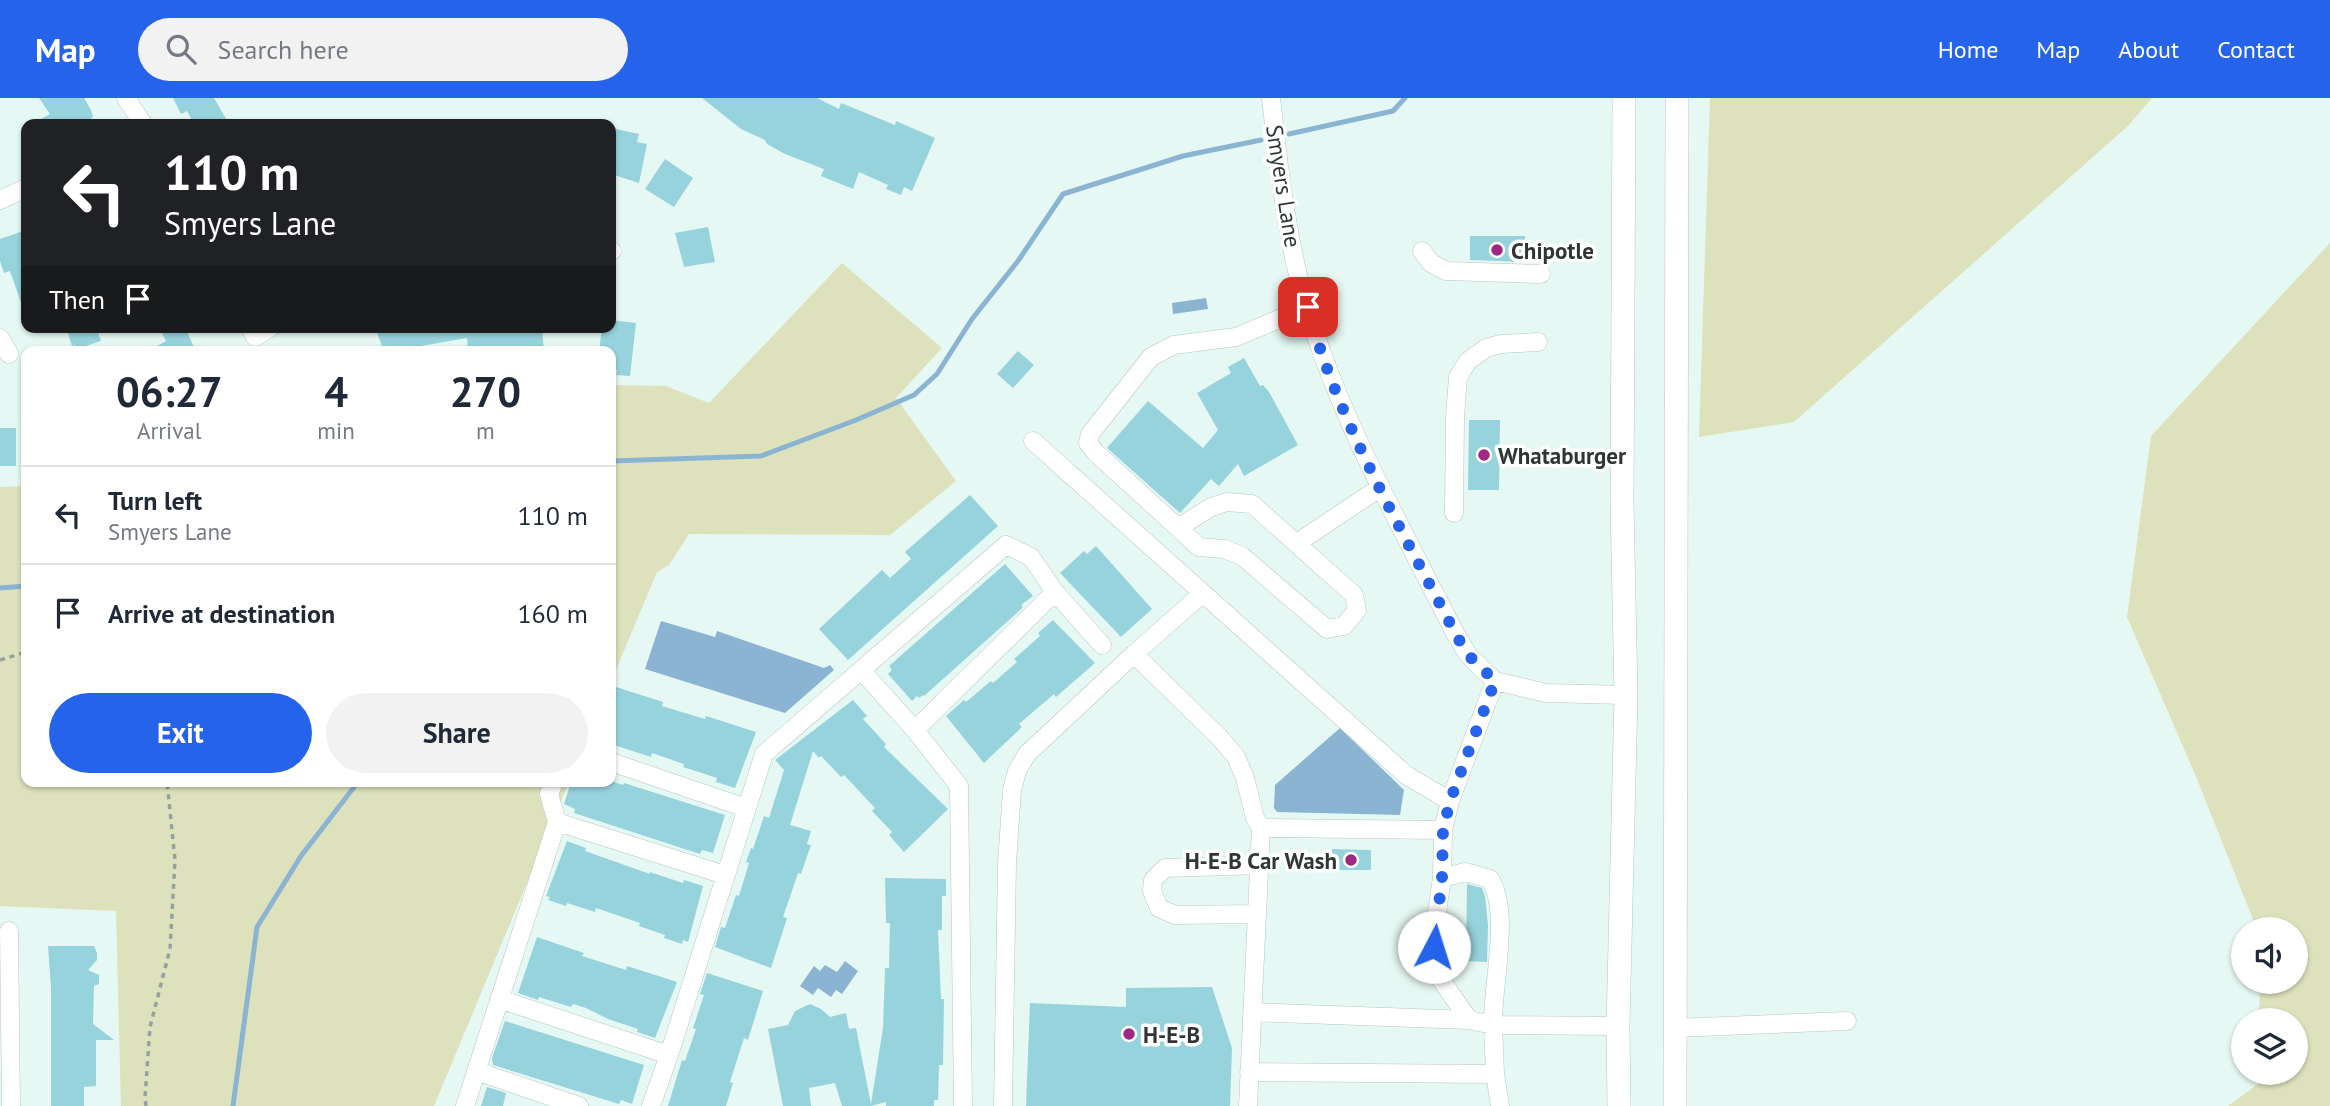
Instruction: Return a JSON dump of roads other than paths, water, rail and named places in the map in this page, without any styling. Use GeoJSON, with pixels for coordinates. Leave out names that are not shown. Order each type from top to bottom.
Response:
{"type":"FeatureCollection","features":[{"type":"Feature","properties":{"kind":"main road"},"geometry":{"type":"LineString","coordinates":[[1619,1106],[1618,1026],[1626,695],[1622,504],[1624,98]]}},
{"type":"Feature","properties":{"kind":"main road"},"geometry":{"type":"LineString","coordinates":[[1675,1106],[1677,98]]}},
{"type":"Feature","properties":{"kind":"street"},"geometry":{"type":"LineString","coordinates":[[126,98],[140,119]]}},
{"type":"Feature","properties":{"kind":"street","name":"Smyers Lane"},"geometry":{"type":"LineString","coordinates":[[1271,98],[1281,183],[1292,245],[1308,307],[1331,377],[1381,487],[1456,635],[1469,656],[1495,681]]}},
{"type":"Feature","properties":{"kind":"street"},"geometry":{"type":"LineString","coordinates":[[0,200],[21,190]]}},
{"type":"Feature","properties":{"kind":"street"},"geometry":{"type":"LineString","coordinates":[[1422,251],[1431,263],[1446,271],[1541,274]]}},
{"type":"Feature","properties":{"kind":"street"},"geometry":{"type":"LineString","coordinates":[[1178,528],[1211,507],[1227,502],[1252,504],[1353,595],[1357,610],[1344,626],[1327,629],[1242,556],[1224,549],[1199,547],[1178,528],[1088,443],[1090,434],[1151,357],[1174,345],[1236,337],[1308,307]]}},
{"type":"Feature","properties":{"kind":"street"},"geometry":{"type":"LineString","coordinates":[[0,338],[9,354]]}},
{"type":"Feature","properties":{"kind":"street"},"geometry":{"type":"LineString","coordinates":[[1454,513],[1458,377],[1468,361],[1486,348],[1501,344],[1538,342]]}},
{"type":"Feature","properties":{"kind":"street"},"geometry":{"type":"LineString","coordinates":[[1033,441],[1406,775],[1450,801]]}},
{"type":"Feature","properties":{"kind":"street"},"geometry":{"type":"LineString","coordinates":[[1297,543],[1381,487]]}},
{"type":"Feature","properties":{"kind":"street"},"geometry":{"type":"LineString","coordinates":[[650,1106],[669,1055],[764,754],[1006,545],[1031,557],[1055,592],[1102,645]]}},
{"type":"Feature","properties":{"kind":"street"},"geometry":{"type":"LineString","coordinates":[[915,730],[1055,592]]}},
{"type":"Feature","properties":{"kind":"street"},"geometry":{"type":"LineString","coordinates":[[1003,1106],[1007,863],[1012,790],[1017,771],[1027,754],[1203,593]]}},
{"type":"Feature","properties":{"kind":"street"},"geometry":{"type":"LineString","coordinates":[[1134,654],[1236,757],[1245,778],[1255,818],[1261,828],[1248,1106]]}},
{"type":"Feature","properties":{"kind":"street"},"geometry":{"type":"LineString","coordinates":[[861,670],[915,730],[959,786],[963,1106]]}},
{"type":"Feature","properties":{"kind":"street"},"geometry":{"type":"LineString","coordinates":[[1469,1020],[1433,968],[1435,926],[1442,878],[1443,830],[1450,801],[1495,681],[1546,693],[1626,695]]}},
{"type":"Feature","properties":{"kind":"street"},"geometry":{"type":"LineString","coordinates":[[616,764],[746,808]]}},
{"type":"Feature","properties":{"kind":"street"},"geometry":{"type":"LineString","coordinates":[[465,1106],[557,822],[549,794],[552,787]]}},
{"type":"Feature","properties":{"kind":"street"},"geometry":{"type":"LineString","coordinates":[[557,822],[725,875]]}},
{"type":"Feature","properties":{"kind":"street"},"geometry":{"type":"LineString","coordinates":[[1261,828],[1443,830]]}},
{"type":"Feature","properties":{"kind":"street"},"geometry":{"type":"LineString","coordinates":[[1256,914],[1175,915],[1159,908],[1152,891],[1153,880],[1165,868],[1259,865]]}},
{"type":"Feature","properties":{"kind":"street"},"geometry":{"type":"LineString","coordinates":[[1442,878],[1465,872],[1490,879],[1497,891],[1499,964],[1492,1006],[1495,1073],[1500,1106]]}},
{"type":"Feature","properties":{"kind":"street"},"geometry":{"type":"LineString","coordinates":[[9,931],[5,1034],[11,1106]]}},
{"type":"Feature","properties":{"kind":"street"},"geometry":{"type":"LineString","coordinates":[[499,999],[669,1055]]}},
{"type":"Feature","properties":{"kind":"street"},"geometry":{"type":"LineString","coordinates":[[1252,1012],[1469,1020],[1493,1025],[1618,1026]]}},
{"type":"Feature","properties":{"kind":"street"},"geometry":{"type":"LineString","coordinates":[[1675,1028],[1847,1021]]}},
{"type":"Feature","properties":{"kind":"street"},"geometry":{"type":"LineString","coordinates":[[476,1071],[579,1106]]}},
{"type":"Feature","properties":{"kind":"street"},"geometry":{"type":"LineString","coordinates":[[1249,1072],[1495,1073]]}},
{"type":"Feature","properties":{"kind":"water"},"geometry":{"type":"Polygon","coordinates":[[[1206,298],[1208,309],[1173,314],[1172,303],[1206,298]]]}},
{"type":"Feature","properties":{"kind":"water"},"geometry":{"type":"Polygon","coordinates":[[[661,621],[715,637],[717,631],[824,668],[830,665],[834,670],[785,713],[645,669],[661,621]]]}},
{"type":"Feature","properties":{"kind":"water"},"geometry":{"type":"Polygon","coordinates":[[[1340,728],[1404,790],[1400,815],[1277,812],[1274,808],[1275,785],[1340,728]]]}},
{"type":"Feature","properties":{"kind":"water"},"geometry":{"type":"Polygon","coordinates":[[[845,961],[858,971],[842,994],[836,990],[831,997],[818,988],[813,995],[800,986],[814,966],[820,971],[825,965],[837,972],[845,961]]]}},
{"type":"Feature","properties":{"kind":"waterway"},"geometry":{"type":"LineString","coordinates":[[1289,134],[1393,111],[1405,98]]}},
{"type":"Feature","properties":{"kind":"waterway"},"geometry":{"type":"LineString","coordinates":[[616,461],[761,456],[914,395],[937,374],[972,319],[1018,261],[1063,194],[1183,156],[1261,140]]}},
{"type":"Feature","properties":{"kind":"waterway"},"geometry":{"type":"LineString","coordinates":[[0,588],[21,586]]}},
{"type":"Feature","properties":{"kind":"waterway"},"geometry":{"type":"LineString","coordinates":[[233,1106],[257,927],[301,856],[354,787]]}},
{"type":"Feature","properties":{"kind":"place","name":"Chipotle"},"geometry":{"type":"Point","coordinates":[1497,250]}},
{"type":"Feature","properties":{"kind":"place","name":"Whataburger"},"geometry":{"type":"Point","coordinates":[1484,455]}},
{"type":"Feature","properties":{"kind":"place","name":"H-E-B Car Wash"},"geometry":{"type":"Point","coordinates":[1351,860]}},
{"type":"Feature","properties":{"kind":"place","name":"H-E-B"},"geometry":{"type":"Point","coordinates":[1129,1034]}}]}
